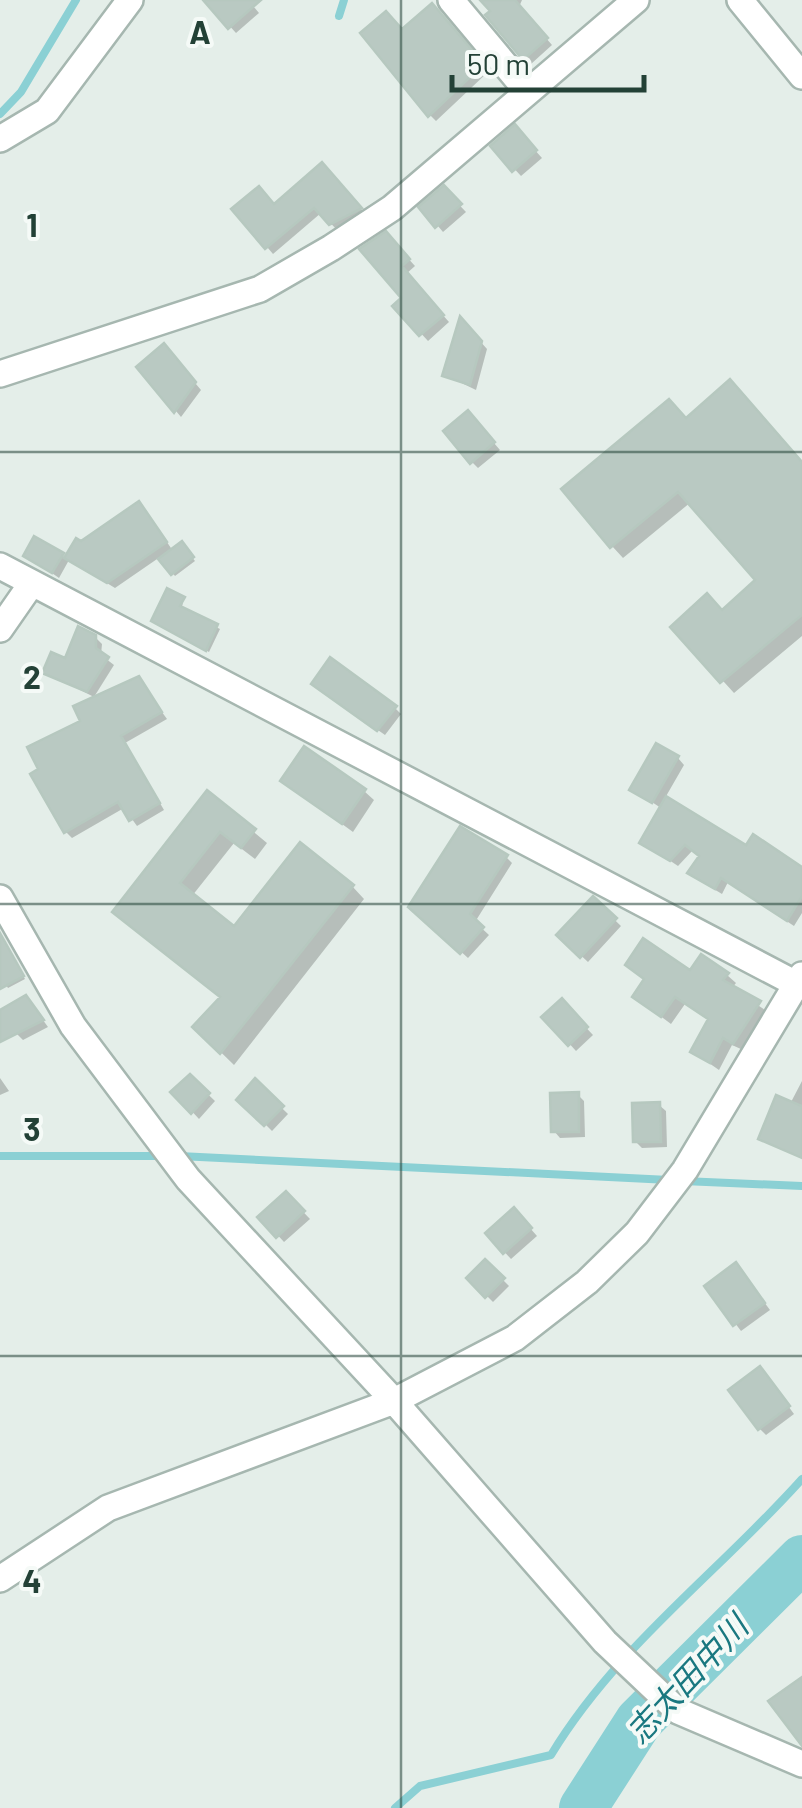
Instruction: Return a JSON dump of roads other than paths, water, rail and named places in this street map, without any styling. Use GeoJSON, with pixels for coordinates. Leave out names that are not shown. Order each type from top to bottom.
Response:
{"type":"FeatureCollection","features":[{"type":"Feature","properties":{"kind":"street"},"geometry":{"type":"LineString","coordinates":[[0,140],[48,110],[130,0]]}},
{"type":"Feature","properties":{"kind":"street"},"geometry":{"type":"LineString","coordinates":[[452,0],[528,92]]}},
{"type":"Feature","properties":{"kind":"street"},"geometry":{"type":"LineString","coordinates":[[0,374],[260,289],[392,208],[636,0]]}},
{"type":"Feature","properties":{"kind":"street"},"geometry":{"type":"LineString","coordinates":[[740,0],[802,76]]}},
{"type":"Feature","properties":{"kind":"street"},"geometry":{"type":"LineString","coordinates":[[0,566],[800,982],[685,1170],[637,1233],[587,1282],[515,1338],[394,1402],[108,1508],[0,1579]]}},
{"type":"Feature","properties":{"kind":"street"},"geometry":{"type":"LineString","coordinates":[[0,629],[32,583]]}},
{"type":"Feature","properties":{"kind":"street"},"geometry":{"type":"LineString","coordinates":[[0,898],[73,1026],[188,1179],[629,1665],[678,1711],[802,1764]]}},
{"type":"Feature","properties":{"kind":"waterway"},"geometry":{"type":"LineString","coordinates":[[0,114],[21,92],[76,0]]}},
{"type":"Feature","properties":{"kind":"waterway"},"geometry":{"type":"LineString","coordinates":[[339,16],[344,0]]}},
{"type":"Feature","properties":{"kind":"waterway"},"geometry":{"type":"LineString","coordinates":[[0,1156],[165,1156]]}},
{"type":"Feature","properties":{"kind":"waterway"},"geometry":{"type":"LineString","coordinates":[[179,1156],[669,1180]]}},
{"type":"Feature","properties":{"kind":"waterway"},"geometry":{"type":"LineString","coordinates":[[683,1181],[802,1186]]}},
{"type":"Feature","properties":{"kind":"waterway"},"geometry":{"type":"LineString","coordinates":[[395,1808],[420,1786],[551,1755],[606,1679],[802,1479]]}},
{"type":"Feature","properties":{"kind":"waterway","name":"志太田中川"},"geometry":{"type":"LineString","coordinates":[[583,1808],[639,1721],[802,1559]]}}]}
